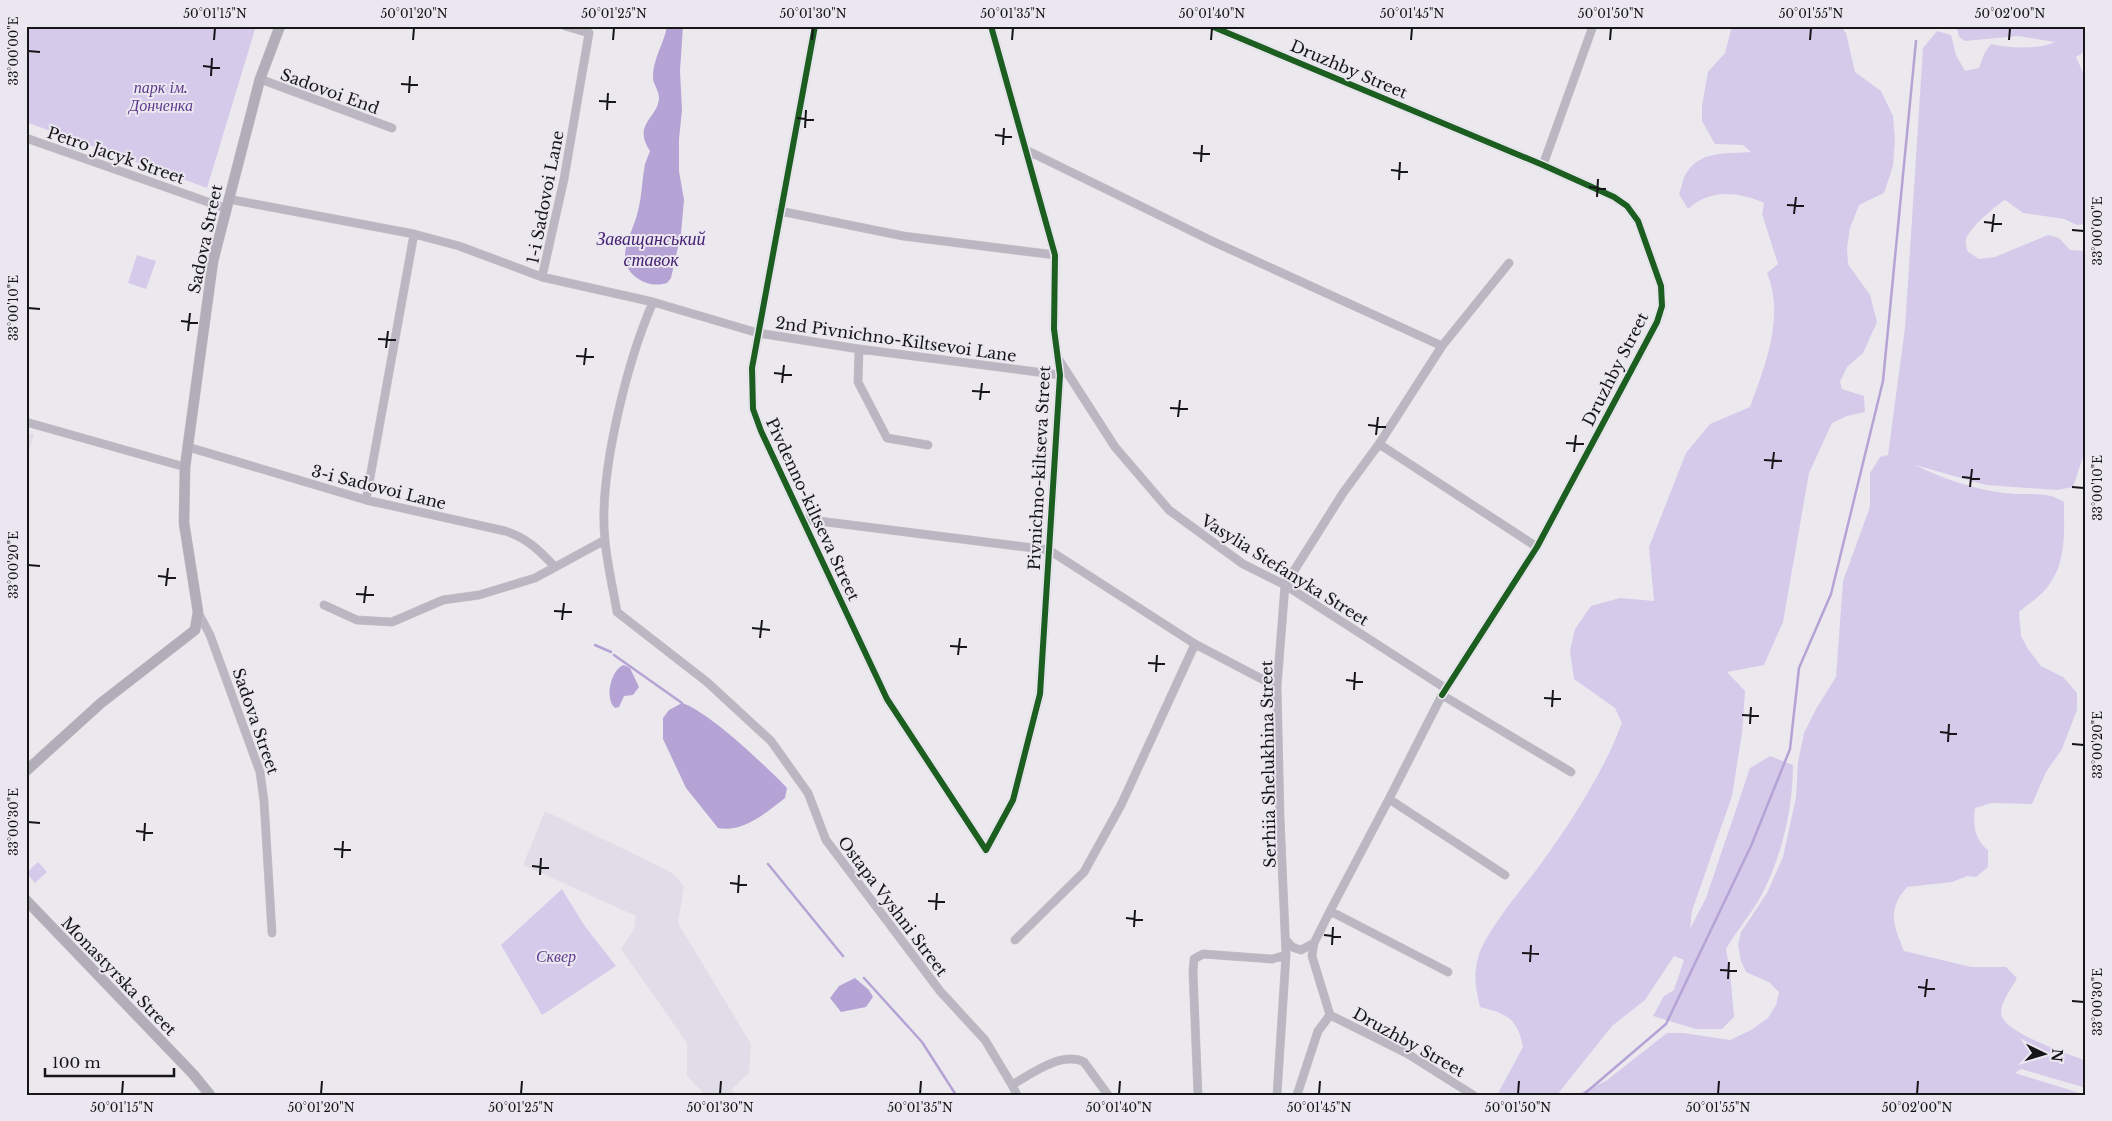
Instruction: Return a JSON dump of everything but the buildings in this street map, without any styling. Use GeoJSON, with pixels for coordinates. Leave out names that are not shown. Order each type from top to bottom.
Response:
{"type":"FeatureCollection","features":[{"type":"Feature","properties":{"kind":"main road","name":"Sadova Street"},"geometry":{"type":"LineString","coordinates":[[198,618],[184,523],[185,467],[213,261],[260,79],[280,26]]}},
{"type":"Feature","properties":{"kind":"main road"},"geometry":{"type":"LineString","coordinates":[[26,772],[101,703],[194,630],[198,618]]}},
{"type":"Feature","properties":{"kind":"main road","name":"Monastyrska Street"},"geometry":{"type":"LineString","coordinates":[[26,900],[194,1074],[210,1095]]}},
{"type":"Feature","properties":{"kind":"street","name":"1-i Sadovoi Lane"},"geometry":{"type":"LineString","coordinates":[[227,203],[414,234],[459,246],[542,277],[564,179],[590,33],[565,26]]}},
{"type":"Feature","properties":{"kind":"street","name":"Pivdenno-kiltseva Street"},"geometry":{"type":"LineString","coordinates":[[815,26],[752,368],[753,409],[761,431],[886,699],[986,850]]}},
{"type":"Feature","properties":{"kind":"street","name":"Pivnichno-kiltseva Street"},"geometry":{"type":"LineString","coordinates":[[986,850],[1013,800],[1040,694],[1060,375],[1054,329],[1055,255],[991,26]]}},
{"type":"Feature","properties":{"kind":"street","name":"Druzhby Street"},"geometry":{"type":"LineString","coordinates":[[1211,26],[1543,165],[1614,197],[1627,206],[1638,221],[1661,286],[1662,306],[1657,322],[1537,547],[1444,691],[1314,943],[1313,962],[1330,1015],[1408,1054],[1473,1095]]}},
{"type":"Feature","properties":{"kind":"street"},"geometry":{"type":"LineString","coordinates":[[1543,165],[1593,26]]}},
{"type":"Feature","properties":{"kind":"street","name":"Sadovoi End"},"geometry":{"type":"LineString","coordinates":[[260,79],[392,128]]}},
{"type":"Feature","properties":{"kind":"street","name":"Petro Jacyk Street"},"geometry":{"type":"LineString","coordinates":[[26,138],[227,203]]}},
{"type":"Feature","properties":{"kind":"street"},"geometry":{"type":"LineString","coordinates":[[1026,150],[1212,241],[1442,346]]}},
{"type":"Feature","properties":{"kind":"street"},"geometry":{"type":"LineString","coordinates":[[780,211],[903,236],[1055,255]]}},
{"type":"Feature","properties":{"kind":"street"},"geometry":{"type":"LineString","coordinates":[[366,500],[414,234]]}},
{"type":"Feature","properties":{"kind":"street","name":"Serhiia Shelukhina Street"},"geometry":{"type":"LineString","coordinates":[[1277,1095],[1286,955],[1277,687],[1285,585],[1343,493],[1379,444],[1442,346],[1508,263]]}},
{"type":"Feature","properties":{"kind":"street","name":"2nd Pivnichno-Kiltsevoi Lane"},"geometry":{"type":"LineString","coordinates":[[542,277],[653,302],[758,333],[859,349],[1060,375]]}},
{"type":"Feature","properties":{"kind":"street","name":"Ostapa Vyshni Street"},"geometry":{"type":"LineString","coordinates":[[653,302],[635,348],[615,432],[607,483],[605,540],[617,612],[707,682],[771,741],[808,794],[826,840],[940,991],[985,1040],[1016,1095]]}},
{"type":"Feature","properties":{"kind":"street"},"geometry":{"type":"LineString","coordinates":[[859,349],[858,382],[886,438],[928,445]]}},
{"type":"Feature","properties":{"kind":"street","name":"Vasylia Stefanyka Street"},"geometry":{"type":"LineString","coordinates":[[1058,357],[1115,446],[1169,510],[1243,564],[1285,585],[1444,691]]}},
{"type":"Feature","properties":{"kind":"street"},"geometry":{"type":"LineString","coordinates":[[26,422],[185,467]]}},
{"type":"Feature","properties":{"kind":"street"},"geometry":{"type":"LineString","coordinates":[[1379,444],[1537,547]]}},
{"type":"Feature","properties":{"kind":"street","name":"3-i Sadovoi Lane"},"geometry":{"type":"LineString","coordinates":[[188,448],[366,500],[519,536],[534,545],[555,567]]}},
{"type":"Feature","properties":{"kind":"street"},"geometry":{"type":"LineString","coordinates":[[803,519],[1048,550],[1194,644],[1277,687]]}},
{"type":"Feature","properties":{"kind":"street"},"geometry":{"type":"LineString","coordinates":[[324,606],[358,620],[392,622],[443,600],[503,588],[535,578],[605,540]]}},
{"type":"Feature","properties":{"kind":"street","name":"Sadova Street"},"geometry":{"type":"LineString","coordinates":[[198,618],[210,635],[260,772],[264,801],[272,933]]}},
{"type":"Feature","properties":{"kind":"street"},"geometry":{"type":"LineString","coordinates":[[1015,940],[1084,872],[1121,805],[1194,644]]}},
{"type":"Feature","properties":{"kind":"street"},"geometry":{"type":"LineString","coordinates":[[1444,691],[1571,772]]}},
{"type":"Feature","properties":{"kind":"street"},"geometry":{"type":"LineString","coordinates":[[1389,799],[1505,875]]}},
{"type":"Feature","properties":{"kind":"street"},"geometry":{"type":"LineString","coordinates":[[1330,911],[1448,972]]}},
{"type":"Feature","properties":{"kind":"street"},"geometry":{"type":"LineString","coordinates":[[1286,940],[1292,947],[1301,950],[1314,943]]}},
{"type":"Feature","properties":{"kind":"street"},"geometry":{"type":"LineString","coordinates":[[1198,1095],[1192,972],[1194,959],[1203,954],[1272,959],[1286,955]]}},
{"type":"Feature","properties":{"kind":"street","name":"Druzhby Street"},"geometry":{"type":"LineString","coordinates":[[1297,1095],[1318,1031],[1330,1015]]}},
{"type":"Feature","properties":{"kind":"street"},"geometry":{"type":"LineString","coordinates":[[1012,1085],[1060,1060],[1079,1060],[1084,1062],[1108,1095]]}},
{"type":"Feature","properties":{"kind":"shaded area"},"geometry":{"type":"Polygon","coordinates":[[[26,432],[34,434],[26,462],[26,432]]]}},
{"type":"Feature","properties":{"kind":"shaded area"},"geometry":{"type":"Polygon","coordinates":[[[545,811],[671,872],[684,886],[678,923],[751,1044],[749,1073],[732,1089],[737,1095],[705,1095],[687,1076],[687,1043],[621,949],[634,929],[636,916],[523,865],[545,811]]]}},
{"type":"Feature","properties":{"kind":"green space","name":"парк ім. Донченка"},"geometry":{"type":"Polygon","coordinates":[[[26,26],[256,26],[207,188],[26,122],[26,26]]]}},
{"type":"Feature","properties":{"kind":"green space"},"geometry":{"type":"Polygon","coordinates":[[[1732,26],[1841,26],[1846,33],[1855,72],[1881,91],[1893,116],[1895,140],[1893,166],[1884,193],[1859,205],[1850,228],[1847,248],[1848,264],[1870,295],[1877,322],[1863,353],[1847,367],[1840,382],[1842,389],[1864,396],[1865,412],[1847,416],[1832,423],[1809,473],[1783,622],[1764,665],[1727,672],[1745,691],[1742,733],[1732,796],[1692,911],[1690,929],[1706,898],[1750,768],[1770,756],[1793,765],[1791,798],[1785,831],[1781,848],[1762,894],[1726,949],[1734,1017],[1722,1029],[1696,1029],[1653,1016],[1664,996],[1674,990],[1684,960],[1674,956],[1645,1000],[1612,1026],[1557,1095],[1497,1095],[1523,1047],[1518,1030],[1510,1019],[1498,1012],[1480,1007],[1475,977],[1478,958],[1495,925],[1573,817],[1605,761],[1622,723],[1615,708],[1574,679],[1570,651],[1575,629],[1591,606],[1620,598],[1654,601],[1649,547],[1686,453],[1710,424],[1750,407],[1762,375],[1771,341],[1774,306],[1772,289],[1767,273],[1778,264],[1762,214],[1764,203],[1744,196],[1725,194],[1706,198],[1688,209],[1679,194],[1686,174],[1700,160],[1716,154],[1751,152],[1743,145],[1715,144],[1702,121],[1702,105],[1708,72],[1725,53],[1732,26]]]}},
{"type":"Feature","properties":{"kind":"green space"},"geometry":{"type":"Polygon","coordinates":[[[1956,26],[2086,26],[2086,51],[2076,57],[2086,79],[2086,224],[2077,225],[2064,219],[2023,213],[2005,200],[1977,224],[1968,235],[1966,242],[1968,252],[1979,259],[1995,257],[2048,235],[2059,238],[2070,250],[2086,251],[2086,448],[2073,487],[2057,490],[1986,485],[1915,465],[1936,475],[1981,489],[2012,494],[2050,496],[2064,502],[2063,548],[2058,569],[2046,589],[2019,612],[2021,636],[2028,649],[2041,666],[2063,677],[2077,693],[2077,710],[2062,749],[2046,772],[2032,804],[1992,803],[1975,808],[1974,820],[1977,836],[1988,850],[1988,867],[1976,877],[1967,876],[1952,882],[1907,887],[1897,903],[1894,917],[1897,933],[1904,951],[1971,967],[2006,967],[2017,978],[2001,1008],[2004,1020],[2012,1028],[2037,1042],[2086,1061],[2086,1088],[2021,1069],[2015,1073],[2086,1095],[1575,1095],[1606,1081],[1667,1033],[1683,1033],[1730,1040],[1751,1030],[1768,1018],[1776,1005],[1779,992],[1769,982],[1746,972],[1741,961],[1738,945],[1741,932],[1767,893],[1783,857],[1796,797],[1798,762],[1804,733],[1836,677],[1843,581],[1870,507],[1870,473],[1880,457],[1888,455],[1905,328],[1923,48],[1937,31],[1951,35],[1956,55],[1965,71],[1979,68],[1984,54],[1991,44],[2023,48],[2048,45],[2055,42],[2018,36],[1965,41],[1959,37],[1956,26]]]}},
{"type":"Feature","properties":{"kind":"green space"},"geometry":{"type":"Polygon","coordinates":[[[137,255],[156,261],[146,289],[128,283],[137,255]]]}},
{"type":"Feature","properties":{"kind":"green space"},"geometry":{"type":"Polygon","coordinates":[[[38,862],[47,872],[35,883],[26,873],[38,862]]]}},
{"type":"Feature","properties":{"kind":"green space","name":"Сквер"},"geometry":{"type":"Polygon","coordinates":[[[562,889],[584,925],[616,966],[542,1015],[501,945],[562,889]]]}},
{"type":"Feature","properties":{"kind":"water","name":"Заващанський ставок"},"geometry":{"type":"Polygon","coordinates":[[[667,26],[683,26],[680,71],[682,110],[679,139],[679,171],[684,200],[681,234],[671,278],[667,283],[655,285],[637,278],[630,271],[625,255],[626,246],[638,211],[645,164],[650,151],[645,142],[644,134],[647,122],[658,105],[659,95],[653,79],[653,72],[667,26]]]}},
{"type":"Feature","properties":{"kind":"water"},"geometry":{"type":"Polygon","coordinates":[[[624,665],[630,668],[639,687],[633,695],[624,696],[619,707],[615,708],[610,698],[610,685],[616,672],[624,665]]]}},
{"type":"Feature","properties":{"kind":"water"},"geometry":{"type":"Polygon","coordinates":[[[682,703],[706,716],[752,754],[787,788],[785,798],[754,820],[727,829],[718,828],[686,788],[663,739],[663,718],[669,710],[682,703]]]}},
{"type":"Feature","properties":{"kind":"water"},"geometry":{"type":"Polygon","coordinates":[[[855,978],[869,990],[873,997],[866,1007],[841,1012],[830,998],[839,986],[855,978]]]}},
{"type":"Feature","properties":{"kind":"waterway"},"geometry":{"type":"LineString","coordinates":[[1583,1095],[1666,1024],[1751,846],[1790,749],[1799,668],[1831,594],[1883,381],[1916,41]]}},
{"type":"Feature","properties":{"kind":"waterway"},"geometry":{"type":"LineString","coordinates":[[595,645],[611,652]]}},
{"type":"Feature","properties":{"kind":"waterway"},"geometry":{"type":"LineString","coordinates":[[614,655],[682,703]]}},
{"type":"Feature","properties":{"kind":"waterway"},"geometry":{"type":"LineString","coordinates":[[768,864],[843,956]]}},
{"type":"Feature","properties":{"kind":"waterway"},"geometry":{"type":"LineString","coordinates":[[864,978],[922,1042],[956,1095]]}},
{"type":"Feature","properties":{"kind":"cycle path"},"geometry":{"type":"LineString","coordinates":[[815,26],[752,368],[753,409],[761,431],[887,699],[986,850],[1013,800],[1040,694],[1060,375],[1054,329],[1055,255],[991,26]]}},
{"type":"Feature","properties":{"kind":"cycle path"},"geometry":{"type":"LineString","coordinates":[[1211,26],[1543,165],[1614,197],[1627,206],[1638,221],[1661,286],[1662,306],[1657,322],[1537,547],[1442,695]]}}]}
